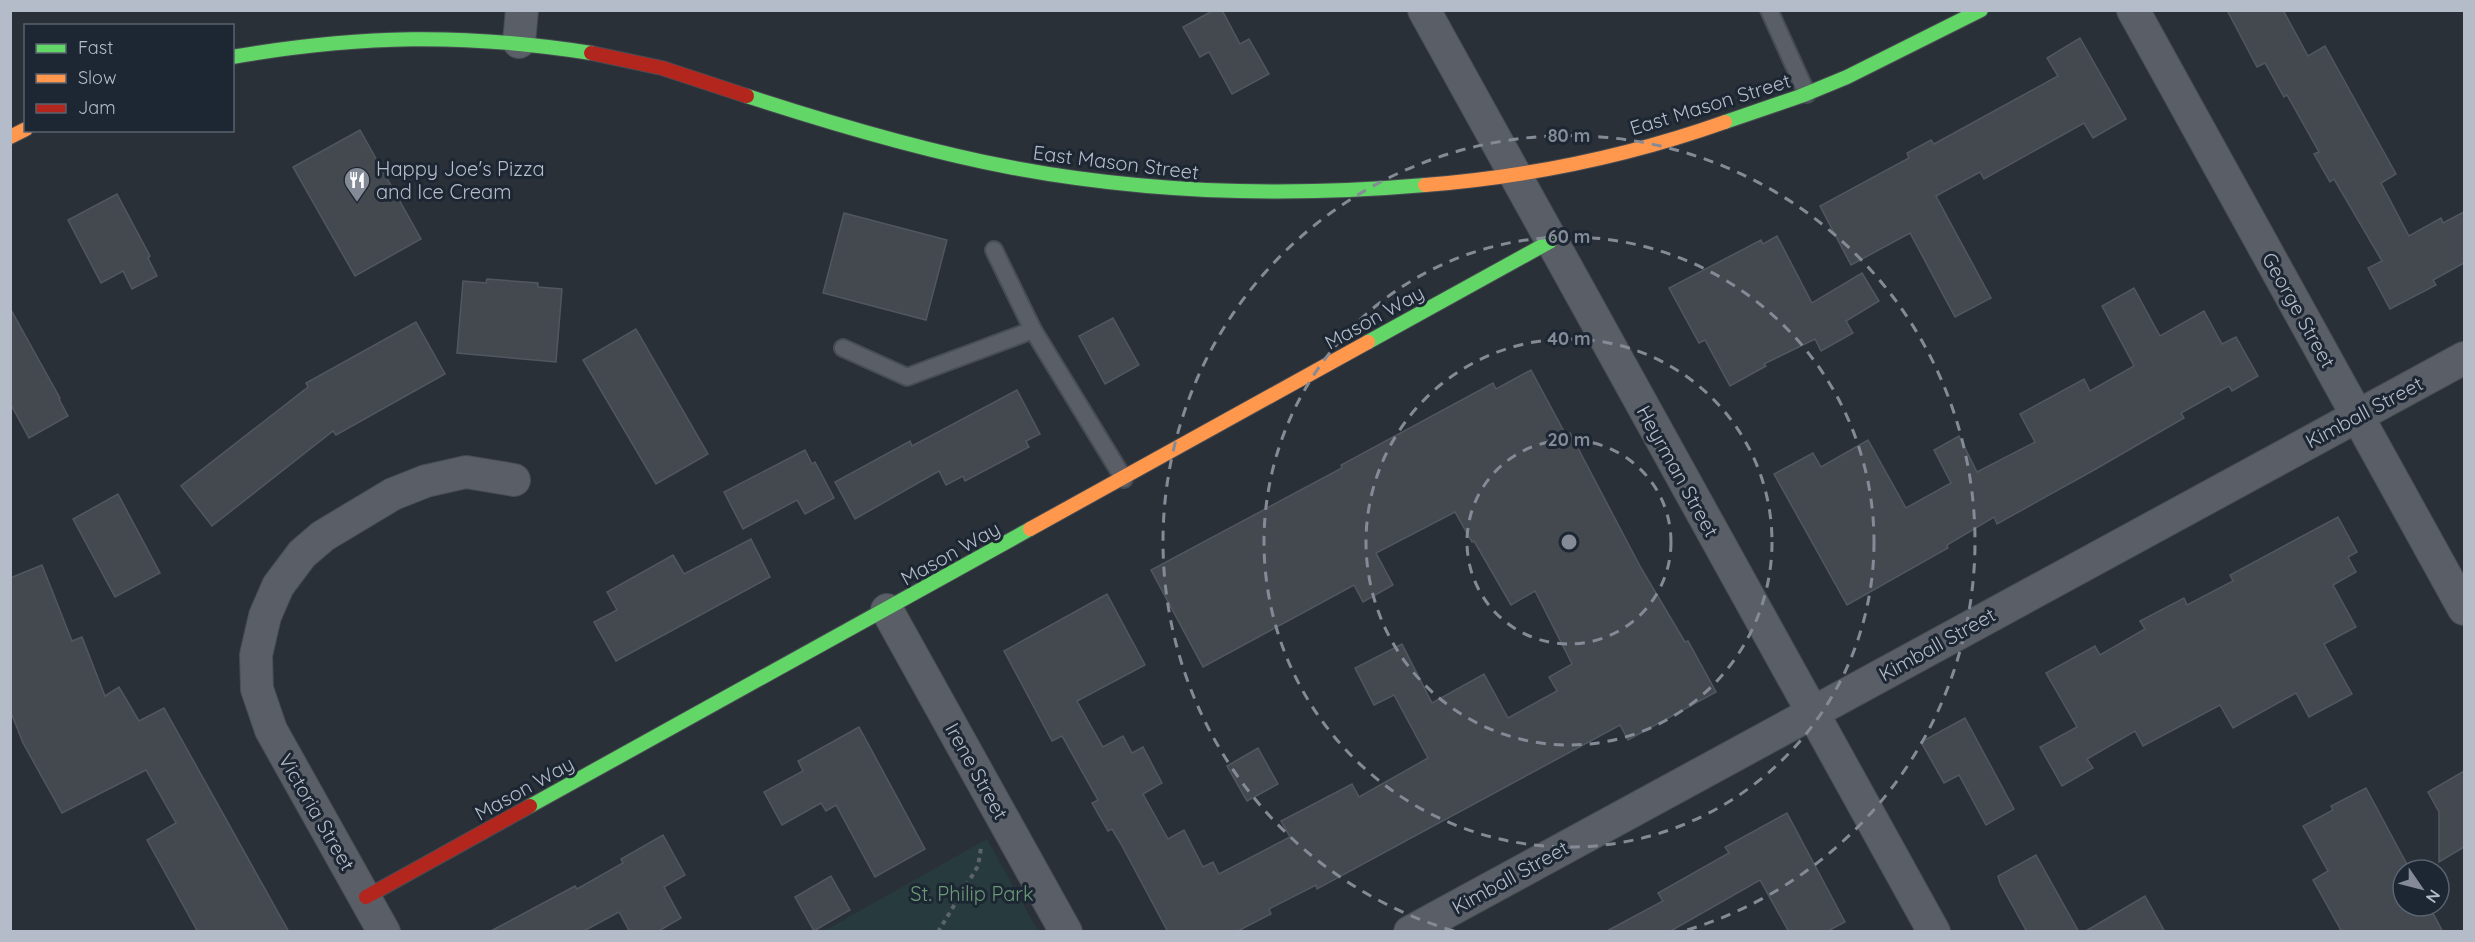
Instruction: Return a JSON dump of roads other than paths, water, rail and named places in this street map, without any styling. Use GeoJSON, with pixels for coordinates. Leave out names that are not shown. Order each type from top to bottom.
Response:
{"type":"FeatureCollection","features":[{"type":"Feature","properties":{"kind":"main road","name":"East Mason Street"},"geometry":{"type":"LineString","coordinates":[[234,57],[311,43],[388,37],[465,37],[558,46],[649,65],[892,141],[1004,167],[1088,181],[1187,192],[1287,195],[1387,190],[1514,176],[1585,161],[1707,130],[1807,94],[1895,56],[1981,10]]}},
{"type":"Feature","properties":{"kind":"main road"},"geometry":{"type":"LineString","coordinates":[[10,137],[24,130]]}},
{"type":"Feature","properties":{"kind":"main road","name":"Mason Way"},"geometry":{"type":"LineString","coordinates":[[366,897],[1551,242]]}},
{"type":"Feature","properties":{"kind":"street"},"geometry":{"type":"LineString","coordinates":[[519,42],[522,10]]}},
{"type":"Feature","properties":{"kind":"street","name":"Heyrman Street"},"geometry":{"type":"LineString","coordinates":[[1424,10],[1934,932]]}},
{"type":"Feature","properties":{"kind":"street","name":"George Street"},"geometry":{"type":"LineString","coordinates":[[2133,10],[2464,609]]}},
{"type":"Feature","properties":{"kind":"street","name":"Kimball Street"},"geometry":{"type":"LineString","coordinates":[[1410,932],[2464,358]]}},
{"type":"Feature","properties":{"kind":"street","name":"Victoria Street"},"geometry":{"type":"LineString","coordinates":[[384,932],[271,730],[257,689],[256,655],[265,615],[278,586],[302,554],[323,536],[393,494],[426,481],[466,472],[514,480]]}},
{"type":"Feature","properties":{"kind":"street","name":"Irene Street"},"geometry":{"type":"LineString","coordinates":[[887,610],[1066,932]]}},
{"type":"Feature","properties":{"kind":"lane"},"geometry":{"type":"LineString","coordinates":[[1769,10],[1807,94]]}},
{"type":"Feature","properties":{"kind":"lane"},"geometry":{"type":"LineString","coordinates":[[994,250],[1033,330],[1124,479]]}},
{"type":"Feature","properties":{"kind":"lane"},"geometry":{"type":"LineString","coordinates":[[843,348],[907,377],[1033,330]]}},
{"type":"Feature","properties":{"kind":"place","name":"Happy Joe's Pizza and Ice Cream"},"geometry":{"type":"Point","coordinates":[357,203]}},
{"type":"Feature","properties":{"kind":"park label","name":"St. Philip Park"},"geometry":{"type":"Point","coordinates":[972,893]}}]}
